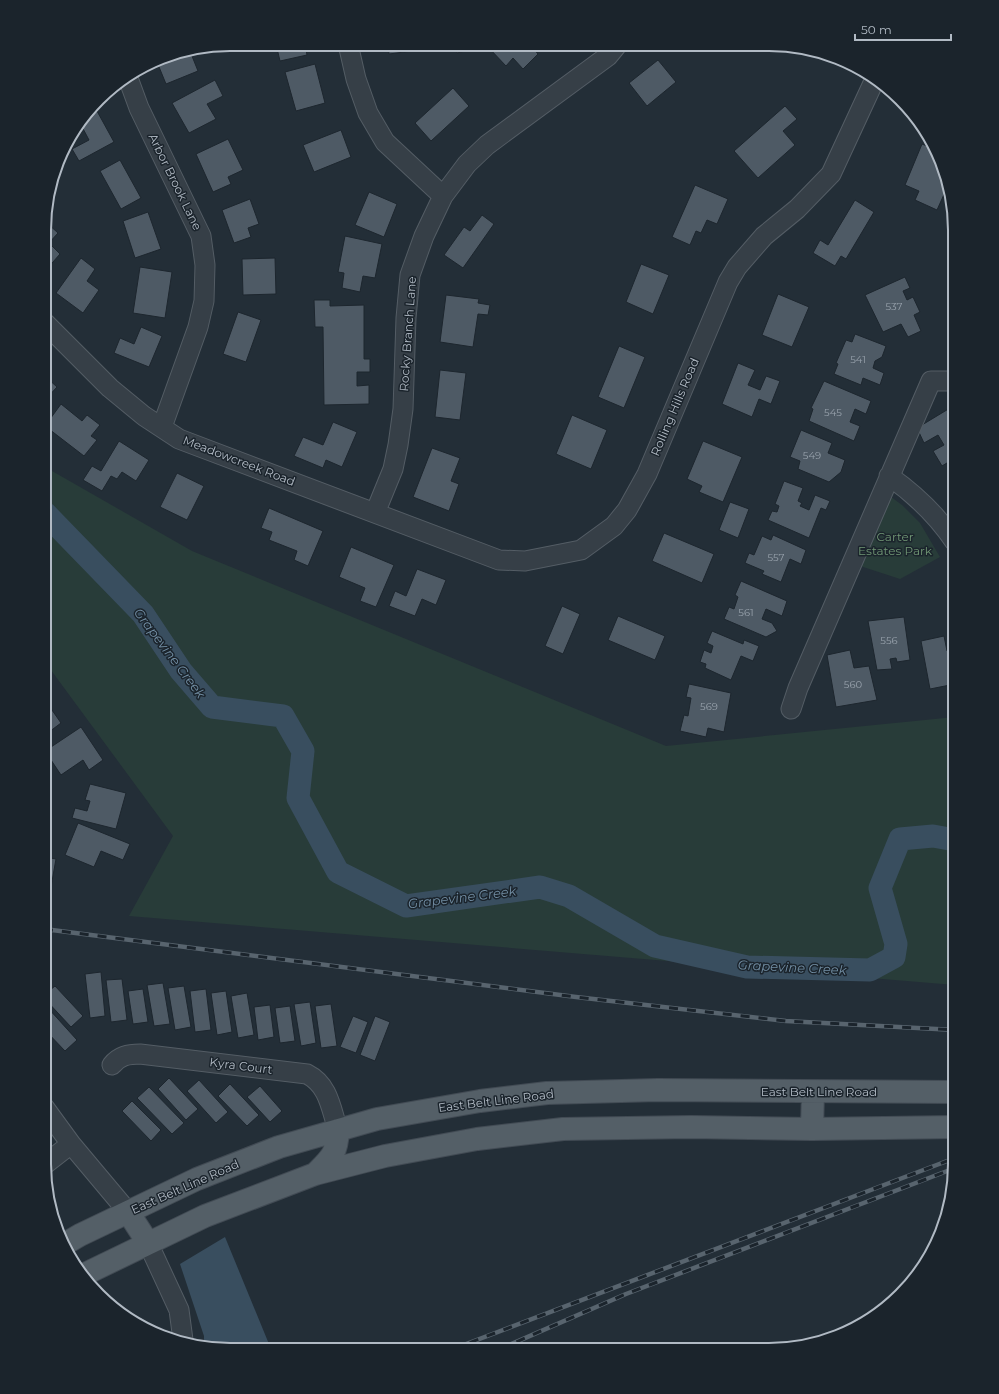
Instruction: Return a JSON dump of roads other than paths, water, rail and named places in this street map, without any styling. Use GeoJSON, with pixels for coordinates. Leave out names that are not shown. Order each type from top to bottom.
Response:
{"type":"FeatureCollection","features":[{"type":"Feature","properties":{"kind":"main road","name":"East Belt Line Road"},"geometry":{"type":"LineString","coordinates":[[69,1241],[212,1173],[279,1147],[377,1119],[480,1101],[547,1093],[658,1090],[948,1092]]}},
{"type":"Feature","properties":{"kind":"main road"},"geometry":{"type":"LineString","coordinates":[[812,1129],[813,1092]]}},
{"type":"Feature","properties":{"kind":"main road"},"geometry":{"type":"LineString","coordinates":[[88,1273],[205,1216],[315,1174],[385,1156],[469,1140],[563,1129],[692,1127],[812,1129],[948,1127]]}},
{"type":"Feature","properties":{"kind":"main road"},"geometry":{"type":"LineString","coordinates":[[315,1174],[334,1154],[337,1146],[338,1130]]}},
{"type":"Feature","properties":{"kind":"main road"},"geometry":{"type":"LineString","coordinates":[[128,1212],[148,1243]]}},
{"type":"Feature","properties":{"kind":"street"},"geometry":{"type":"LineString","coordinates":[[350,51],[356,79],[368,113],[385,142],[443,196]]}},
{"type":"Feature","properties":{"kind":"street","name":"Rocky Branch Lane"},"geometry":{"type":"LineString","coordinates":[[375,513],[394,469],[398,445],[403,410],[406,318],[410,275],[424,236],[443,196],[467,164],[487,145],[608,56],[613,51]]}},
{"type":"Feature","properties":{"kind":"street","name":"Arbor Brook Lane"},"geometry":{"type":"LineString","coordinates":[[129,82],[139,108],[201,236],[205,265],[204,301],[198,327],[162,427]]}},
{"type":"Feature","properties":{"kind":"street","name":"Rolling Hills Road"},"geometry":{"type":"LineString","coordinates":[[375,513],[499,560],[525,561],[580,550],[614,526],[627,510],[647,474],[728,282],[742,260],[764,236],[797,209],[831,174],[873,85]]}},
{"type":"Feature","properties":{"kind":"street","name":"Meadowcreek Road"},"geometry":{"type":"LineString","coordinates":[[51,329],[110,388],[144,416],[179,439],[375,513]]}},
{"type":"Feature","properties":{"kind":"street"},"geometry":{"type":"LineString","coordinates":[[791,710],[798,688],[931,381],[948,381]]}},
{"type":"Feature","properties":{"kind":"street"},"geometry":{"type":"LineString","coordinates":[[889,476],[927,505],[948,532]]}},
{"type":"Feature","properties":{"kind":"street","name":"Kyra Court"},"geometry":{"type":"LineString","coordinates":[[112,1065],[122,1056],[140,1054],[307,1074],[315,1078],[325,1089],[338,1130]]}},
{"type":"Feature","properties":{"kind":"street"},"geometry":{"type":"LineString","coordinates":[[51,1117],[71,1144],[128,1212]]}},
{"type":"Feature","properties":{"kind":"street"},"geometry":{"type":"LineString","coordinates":[[51,1160],[71,1144]]}},
{"type":"Feature","properties":{"kind":"street"},"geometry":{"type":"LineString","coordinates":[[148,1243],[179,1310],[183,1336]]}},
{"type":"Feature","properties":{"kind":"water"},"geometry":{"type":"Polygon","coordinates":[[[225,1237],[269,1343],[219,1343],[204,1341],[204,1336],[180,1264],[225,1237]]]}},
{"type":"Feature","properties":{"kind":"waterway","name":"Grapevine Creek"},"geometry":{"type":"LineString","coordinates":[[51,519],[143,614],[181,671],[212,707],[283,716],[303,751],[298,798],[338,872],[406,906],[540,887],[569,896],[655,946],[747,967],[870,970],[894,957],[896,944],[880,888],[900,839],[933,836],[948,839]]}},
{"type":"Feature","properties":{"kind":"railway"},"geometry":{"type":"LineString","coordinates":[[51,930],[576,997],[786,1021],[948,1030]]}},
{"type":"Feature","properties":{"kind":"railway"},"geometry":{"type":"LineString","coordinates":[[469,1343],[948,1161]]}},
{"type":"Feature","properties":{"kind":"railway"},"geometry":{"type":"LineString","coordinates":[[514,1343],[626,1294],[948,1171]]}},
{"type":"Feature","properties":{"kind":"park label","name":"Carter Estates Park"},"geometry":{"type":"Point","coordinates":[895,544]}}]}
